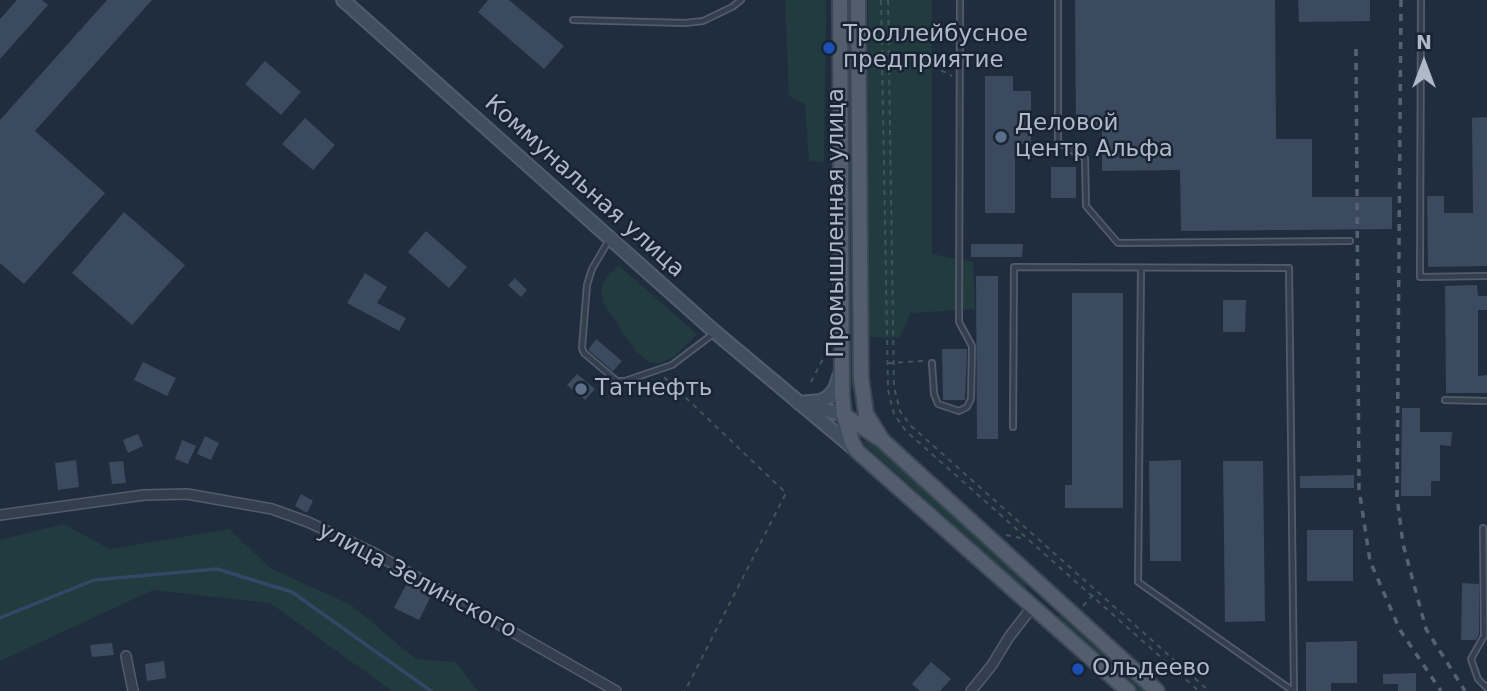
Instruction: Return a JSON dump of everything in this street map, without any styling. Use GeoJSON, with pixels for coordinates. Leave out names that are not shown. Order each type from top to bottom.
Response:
{"type":"FeatureCollection","features":[{"type":"Feature","properties":{"kind":"main road","name":"Коммунальная улица"},"geometry":{"type":"LineString","coordinates":[[343,0],[715,332],[799,403]]}},
{"type":"Feature","properties":{"kind":"main road","name":"Промышленная улица"},"geometry":{"type":"LineString","coordinates":[[840,0],[841,366],[844,415],[857,451]]}},
{"type":"Feature","properties":{"kind":"main road","name":"Промышленная улица"},"geometry":{"type":"LineString","coordinates":[[858,0],[863,402],[872,425],[883,441]]}},
{"type":"Feature","properties":{"kind":"main road","name":"Промышленная улица"},"geometry":{"type":"LineString","coordinates":[[799,403],[821,401],[828,397],[839,380],[841,366]]}},
{"type":"Feature","properties":{"kind":"main road"},"geometry":{"type":"LineString","coordinates":[[844,415],[856,413],[863,402]]}},
{"type":"Feature","properties":{"kind":"main road","name":"Промышленная улица"},"geometry":{"type":"LineString","coordinates":[[799,403],[844,415],[883,441],[1157,691]]}},
{"type":"Feature","properties":{"kind":"main road","name":"Промышленная улица"},"geometry":{"type":"LineString","coordinates":[[799,403],[1128,691]]}},
{"type":"Feature","properties":{"kind":"main road"},"geometry":{"type":"LineString","coordinates":[[1033,606],[1047,591]]}},
{"type":"Feature","properties":{"kind":"street","name":"улица Зелинского"},"geometry":{"type":"LineString","coordinates":[[0,515],[144,495],[187,494],[272,509],[308,522],[374,554],[616,691]]}},
{"type":"Feature","properties":{"kind":"street"},"geometry":{"type":"LineString","coordinates":[[971,691],[1033,606]]}},
{"type":"Feature","properties":{"kind":"street"},"geometry":{"type":"LineString","coordinates":[[126,656],[133,691]]}},
{"type":"Feature","properties":{"kind":"lane"},"geometry":{"type":"LineString","coordinates":[[573,20],[685,23],[703,21],[741,0]]}},
{"type":"Feature","properties":{"kind":"lane"},"geometry":{"type":"LineString","coordinates":[[932,363],[934,394],[938,404],[959,411],[967,407],[971,399],[972,346],[959,322],[960,0]]}},
{"type":"Feature","properties":{"kind":"lane"},"geometry":{"type":"LineString","coordinates":[[1059,0],[1059,142],[1085,158],[1086,206],[1118,243],[1350,241]]}},
{"type":"Feature","properties":{"kind":"lane"},"geometry":{"type":"LineString","coordinates":[[1421,0],[1420,277],[1487,276]]}},
{"type":"Feature","properties":{"kind":"lane"},"geometry":{"type":"LineString","coordinates":[[610,239],[587,285],[582,348],[584,353],[617,381],[625,381],[672,365],[715,332]]}},
{"type":"Feature","properties":{"kind":"lane"},"geometry":{"type":"LineString","coordinates":[[1013,427],[1013,267],[1289,268],[1293,691]]}},
{"type":"Feature","properties":{"kind":"lane"},"geometry":{"type":"LineString","coordinates":[[1141,268],[1138,582],[1293,691]]}},
{"type":"Feature","properties":{"kind":"lane"},"geometry":{"type":"LineString","coordinates":[[1445,400],[1487,401]]}},
{"type":"Feature","properties":{"kind":"lane"},"geometry":{"type":"LineString","coordinates":[[1483,528],[1484,636],[1471,659],[1478,679],[1487,688]]}},
{"type":"Feature","properties":{"kind":"path"},"geometry":{"type":"LineString","coordinates":[[881,28],[888,28],[888,0]]}},
{"type":"Feature","properties":{"kind":"path"},"geometry":{"type":"LineString","coordinates":[[881,63],[927,63],[959,79]]}},
{"type":"Feature","properties":{"kind":"path"},"geometry":{"type":"LineString","coordinates":[[887,363],[919,360]]}},
{"type":"Feature","properties":{"kind":"path"},"geometry":{"type":"LineString","coordinates":[[657,370],[786,493],[685,691]]}},
{"type":"Feature","properties":{"kind":"path"},"geometry":{"type":"LineString","coordinates":[[1004,534],[1027,539]]}},
{"type":"Feature","properties":{"kind":"path"},"geometry":{"type":"LineString","coordinates":[[1085,604],[1097,592]]}},
{"type":"Feature","properties":{"kind":"green space"},"geometry":{"type":"Polygon","coordinates":[[[785,0],[826,0],[824,162],[809,161],[805,104],[789,96],[785,0]]]}},
{"type":"Feature","properties":{"kind":"green space"},"geometry":{"type":"Polygon","coordinates":[[[846,0],[852,0],[855,377],[850,391],[846,0]]]}},
{"type":"Feature","properties":{"kind":"green space"},"geometry":{"type":"Polygon","coordinates":[[[868,0],[932,0],[932,254],[973,262],[975,309],[910,313],[900,338],[868,337],[868,0]]]}},
{"type":"Feature","properties":{"kind":"green space"},"geometry":{"type":"Polygon","coordinates":[[[618,265],[697,334],[675,356],[661,363],[649,362],[635,351],[604,304],[601,290],[605,279],[618,265]]]}},
{"type":"Feature","properties":{"kind":"green space"},"geometry":{"type":"Polygon","coordinates":[[[868,439],[1030,583],[1025,588],[863,443],[868,439]]]}},
{"type":"Feature","properties":{"kind":"green space"},"geometry":{"type":"Polygon","coordinates":[[[64,524],[110,549],[229,529],[270,568],[351,605],[416,659],[456,662],[478,691],[392,691],[270,603],[153,590],[0,661],[0,540],[64,524]]]}},
{"type":"Feature","properties":{"kind":"green space"},"geometry":{"type":"Polygon","coordinates":[[[1060,615],[1146,691],[1137,691],[1056,619],[1060,615]]]}},
{"type":"Feature","properties":{"kind":"building"},"geometry":{"type":"Polygon","coordinates":[[[17,0],[42,0],[48,5],[0,59],[0,19],[17,0]]]}},
{"type":"Feature","properties":{"kind":"building"},"geometry":{"type":"Polygon","coordinates":[[[107,0],[152,0],[35,131],[105,193],[24,284],[0,263],[0,120],[107,0]]]}},
{"type":"Feature","properties":{"kind":"building"},"geometry":{"type":"Polygon","coordinates":[[[488,0],[509,0],[564,46],[544,69],[478,12],[488,0]]]}},
{"type":"Feature","properties":{"kind":"building"},"geometry":{"type":"Polygon","coordinates":[[[1075,0],[1275,0],[1276,139],[1312,139],[1312,197],[1392,197],[1392,229],[1181,231],[1180,170],[1102,171],[1102,130],[1076,130],[1075,0]]]}},
{"type":"Feature","properties":{"kind":"building"},"geometry":{"type":"Polygon","coordinates":[[[1298,0],[1370,0],[1370,21],[1299,22],[1298,0]]]}},
{"type":"Feature","properties":{"kind":"building"},"geometry":{"type":"Polygon","coordinates":[[[265,61],[301,92],[281,115],[245,84],[265,61]]]}},
{"type":"Feature","properties":{"kind":"building"},"geometry":{"type":"Polygon","coordinates":[[[985,76],[1013,76],[1013,91],[1031,91],[1031,144],[1015,144],[1015,213],[985,213],[985,76]]]}},
{"type":"Feature","properties":{"kind":"building"},"geometry":{"type":"Polygon","coordinates":[[[1487,117],[1487,266],[1428,267],[1427,196],[1444,196],[1444,213],[1473,213],[1472,118],[1487,117]]]}},
{"type":"Feature","properties":{"kind":"building"},"geometry":{"type":"Polygon","coordinates":[[[305,118],[335,145],[313,170],[282,144],[305,118]]]}},
{"type":"Feature","properties":{"kind":"building"},"geometry":{"type":"Polygon","coordinates":[[[1051,167],[1076,167],[1076,198],[1051,198],[1051,167]]]}},
{"type":"Feature","properties":{"kind":"building"},"geometry":{"type":"Polygon","coordinates":[[[124,212],[185,265],[132,325],[72,273],[124,212]]]}},
{"type":"Feature","properties":{"kind":"building"},"geometry":{"type":"Polygon","coordinates":[[[426,231],[467,267],[449,288],[408,252],[426,231]]]}},
{"type":"Feature","properties":{"kind":"building"},"geometry":{"type":"Polygon","coordinates":[[[971,244],[1023,244],[1022,257],[971,257],[971,244]]]}},
{"type":"Feature","properties":{"kind":"building"},"geometry":{"type":"Polygon","coordinates":[[[365,273],[387,287],[377,303],[406,318],[399,331],[347,303],[365,273]]]}},
{"type":"Feature","properties":{"kind":"building"},"geometry":{"type":"Polygon","coordinates":[[[976,276],[998,276],[998,439],[977,439],[976,276]]]}},
{"type":"Feature","properties":{"kind":"building"},"geometry":{"type":"Polygon","coordinates":[[[515,278],[527,290],[521,297],[508,285],[515,278]]]}},
{"type":"Feature","properties":{"kind":"building"},"geometry":{"type":"Polygon","coordinates":[[[1477,285],[1478,296],[1487,296],[1487,310],[1478,310],[1478,376],[1487,375],[1487,393],[1446,393],[1445,286],[1477,285]]]}},
{"type":"Feature","properties":{"kind":"building"},"geometry":{"type":"Polygon","coordinates":[[[1072,293],[1123,293],[1123,508],[1065,508],[1065,485],[1072,485],[1072,293]]]}},
{"type":"Feature","properties":{"kind":"building"},"geometry":{"type":"Polygon","coordinates":[[[1223,300],[1246,300],[1245,332],[1223,332],[1223,300]]]}},
{"type":"Feature","properties":{"kind":"building"},"geometry":{"type":"Polygon","coordinates":[[[596,339],[622,361],[613,371],[588,350],[596,339]]]}},
{"type":"Feature","properties":{"kind":"building"},"geometry":{"type":"Polygon","coordinates":[[[942,349],[967,349],[965,400],[943,400],[942,349]]]}},
{"type":"Feature","properties":{"kind":"building"},"geometry":{"type":"Polygon","coordinates":[[[143,362],[176,378],[167,396],[134,380],[143,362]]]}},
{"type":"Feature","properties":{"kind":"building"},"geometry":{"type":"Polygon","coordinates":[[[577,374],[595,389],[585,400],[567,385],[577,374]]]}},
{"type":"Feature","properties":{"kind":"building"},"geometry":{"type":"Polygon","coordinates":[[[1402,408],[1420,408],[1420,432],[1452,432],[1451,446],[1440,445],[1440,481],[1431,481],[1431,496],[1401,496],[1402,408]]]}},
{"type":"Feature","properties":{"kind":"building"},"geometry":{"type":"Polygon","coordinates":[[[138,434],[143,446],[128,453],[123,440],[138,434]]]}},
{"type":"Feature","properties":{"kind":"building"},"geometry":{"type":"Polygon","coordinates":[[[205,436],[219,443],[211,460],[197,454],[205,436]]]}},
{"type":"Feature","properties":{"kind":"building"},"geometry":{"type":"Polygon","coordinates":[[[182,440],[196,446],[188,464],[175,459],[182,440]]]}},
{"type":"Feature","properties":{"kind":"building"},"geometry":{"type":"Polygon","coordinates":[[[76,460],[79,487],[58,490],[55,463],[76,460]]]}},
{"type":"Feature","properties":{"kind":"building"},"geometry":{"type":"Polygon","coordinates":[[[1181,460],[1181,561],[1150,561],[1149,461],[1181,460]]]}},
{"type":"Feature","properties":{"kind":"building"},"geometry":{"type":"Polygon","coordinates":[[[123,461],[126,483],[112,484],[109,462],[123,461]]]}},
{"type":"Feature","properties":{"kind":"building"},"geometry":{"type":"Polygon","coordinates":[[[1223,461],[1263,461],[1265,621],[1225,622],[1223,461]]]}},
{"type":"Feature","properties":{"kind":"building"},"geometry":{"type":"Polygon","coordinates":[[[1354,475],[1354,488],[1300,488],[1300,476],[1354,475]]]}},
{"type":"Feature","properties":{"kind":"building"},"geometry":{"type":"Polygon","coordinates":[[[301,494],[313,501],[307,513],[295,506],[301,494]]]}},
{"type":"Feature","properties":{"kind":"building"},"geometry":{"type":"Polygon","coordinates":[[[1307,530],[1353,530],[1353,581],[1307,581],[1307,530]]]}},
{"type":"Feature","properties":{"kind":"building"},"geometry":{"type":"Polygon","coordinates":[[[408,581],[432,594],[419,620],[394,608],[408,581]]]}},
{"type":"Feature","properties":{"kind":"building"},"geometry":{"type":"Polygon","coordinates":[[[1462,583],[1479,584],[1479,635],[1476,640],[1461,640],[1462,583]]]}},
{"type":"Feature","properties":{"kind":"building"},"geometry":{"type":"Polygon","coordinates":[[[1357,641],[1357,683],[1331,683],[1331,691],[1306,691],[1306,642],[1357,641]]]}},
{"type":"Feature","properties":{"kind":"building"},"geometry":{"type":"Polygon","coordinates":[[[112,643],[114,655],[92,657],[90,645],[112,643]]]}},
{"type":"Feature","properties":{"kind":"building"},"geometry":{"type":"Polygon","coordinates":[[[164,661],[166,678],[147,681],[145,664],[164,661]]]}},
{"type":"Feature","properties":{"kind":"building"},"geometry":{"type":"Polygon","coordinates":[[[931,662],[951,679],[940,691],[920,691],[912,684],[931,662]]]}},
{"type":"Feature","properties":{"kind":"building"},"geometry":{"type":"Polygon","coordinates":[[[1416,673],[1416,691],[1398,691],[1398,684],[1383,684],[1383,674],[1416,673]]]}},
{"type":"Feature","properties":{"kind":"waterway"},"geometry":{"type":"LineString","coordinates":[[0,618],[94,580],[217,569],[292,592],[431,691]]}},
{"type":"Feature","properties":{"kind":"railway"},"geometry":{"type":"LineString","coordinates":[[1401,0],[1397,497],[1403,544],[1426,629],[1465,691]]}},
{"type":"Feature","properties":{"kind":"railway"},"geometry":{"type":"LineString","coordinates":[[1356,49],[1359,489],[1370,561],[1400,630],[1441,691]]}},
{"type":"Feature","properties":{"kind":"place","name":"Троллейбусное предприятие"},"geometry":{"type":"Point","coordinates":[829,48]}},
{"type":"Feature","properties":{"kind":"place","name":"Деловой центр Альфа"},"geometry":{"type":"Point","coordinates":[1001,137]}},
{"type":"Feature","properties":{"kind":"place","name":"Татнефть"},"geometry":{"type":"Point","coordinates":[581,389]}},
{"type":"Feature","properties":{"kind":"place","name":"Ольдеево"},"geometry":{"type":"Point","coordinates":[1078,669]}}]}
